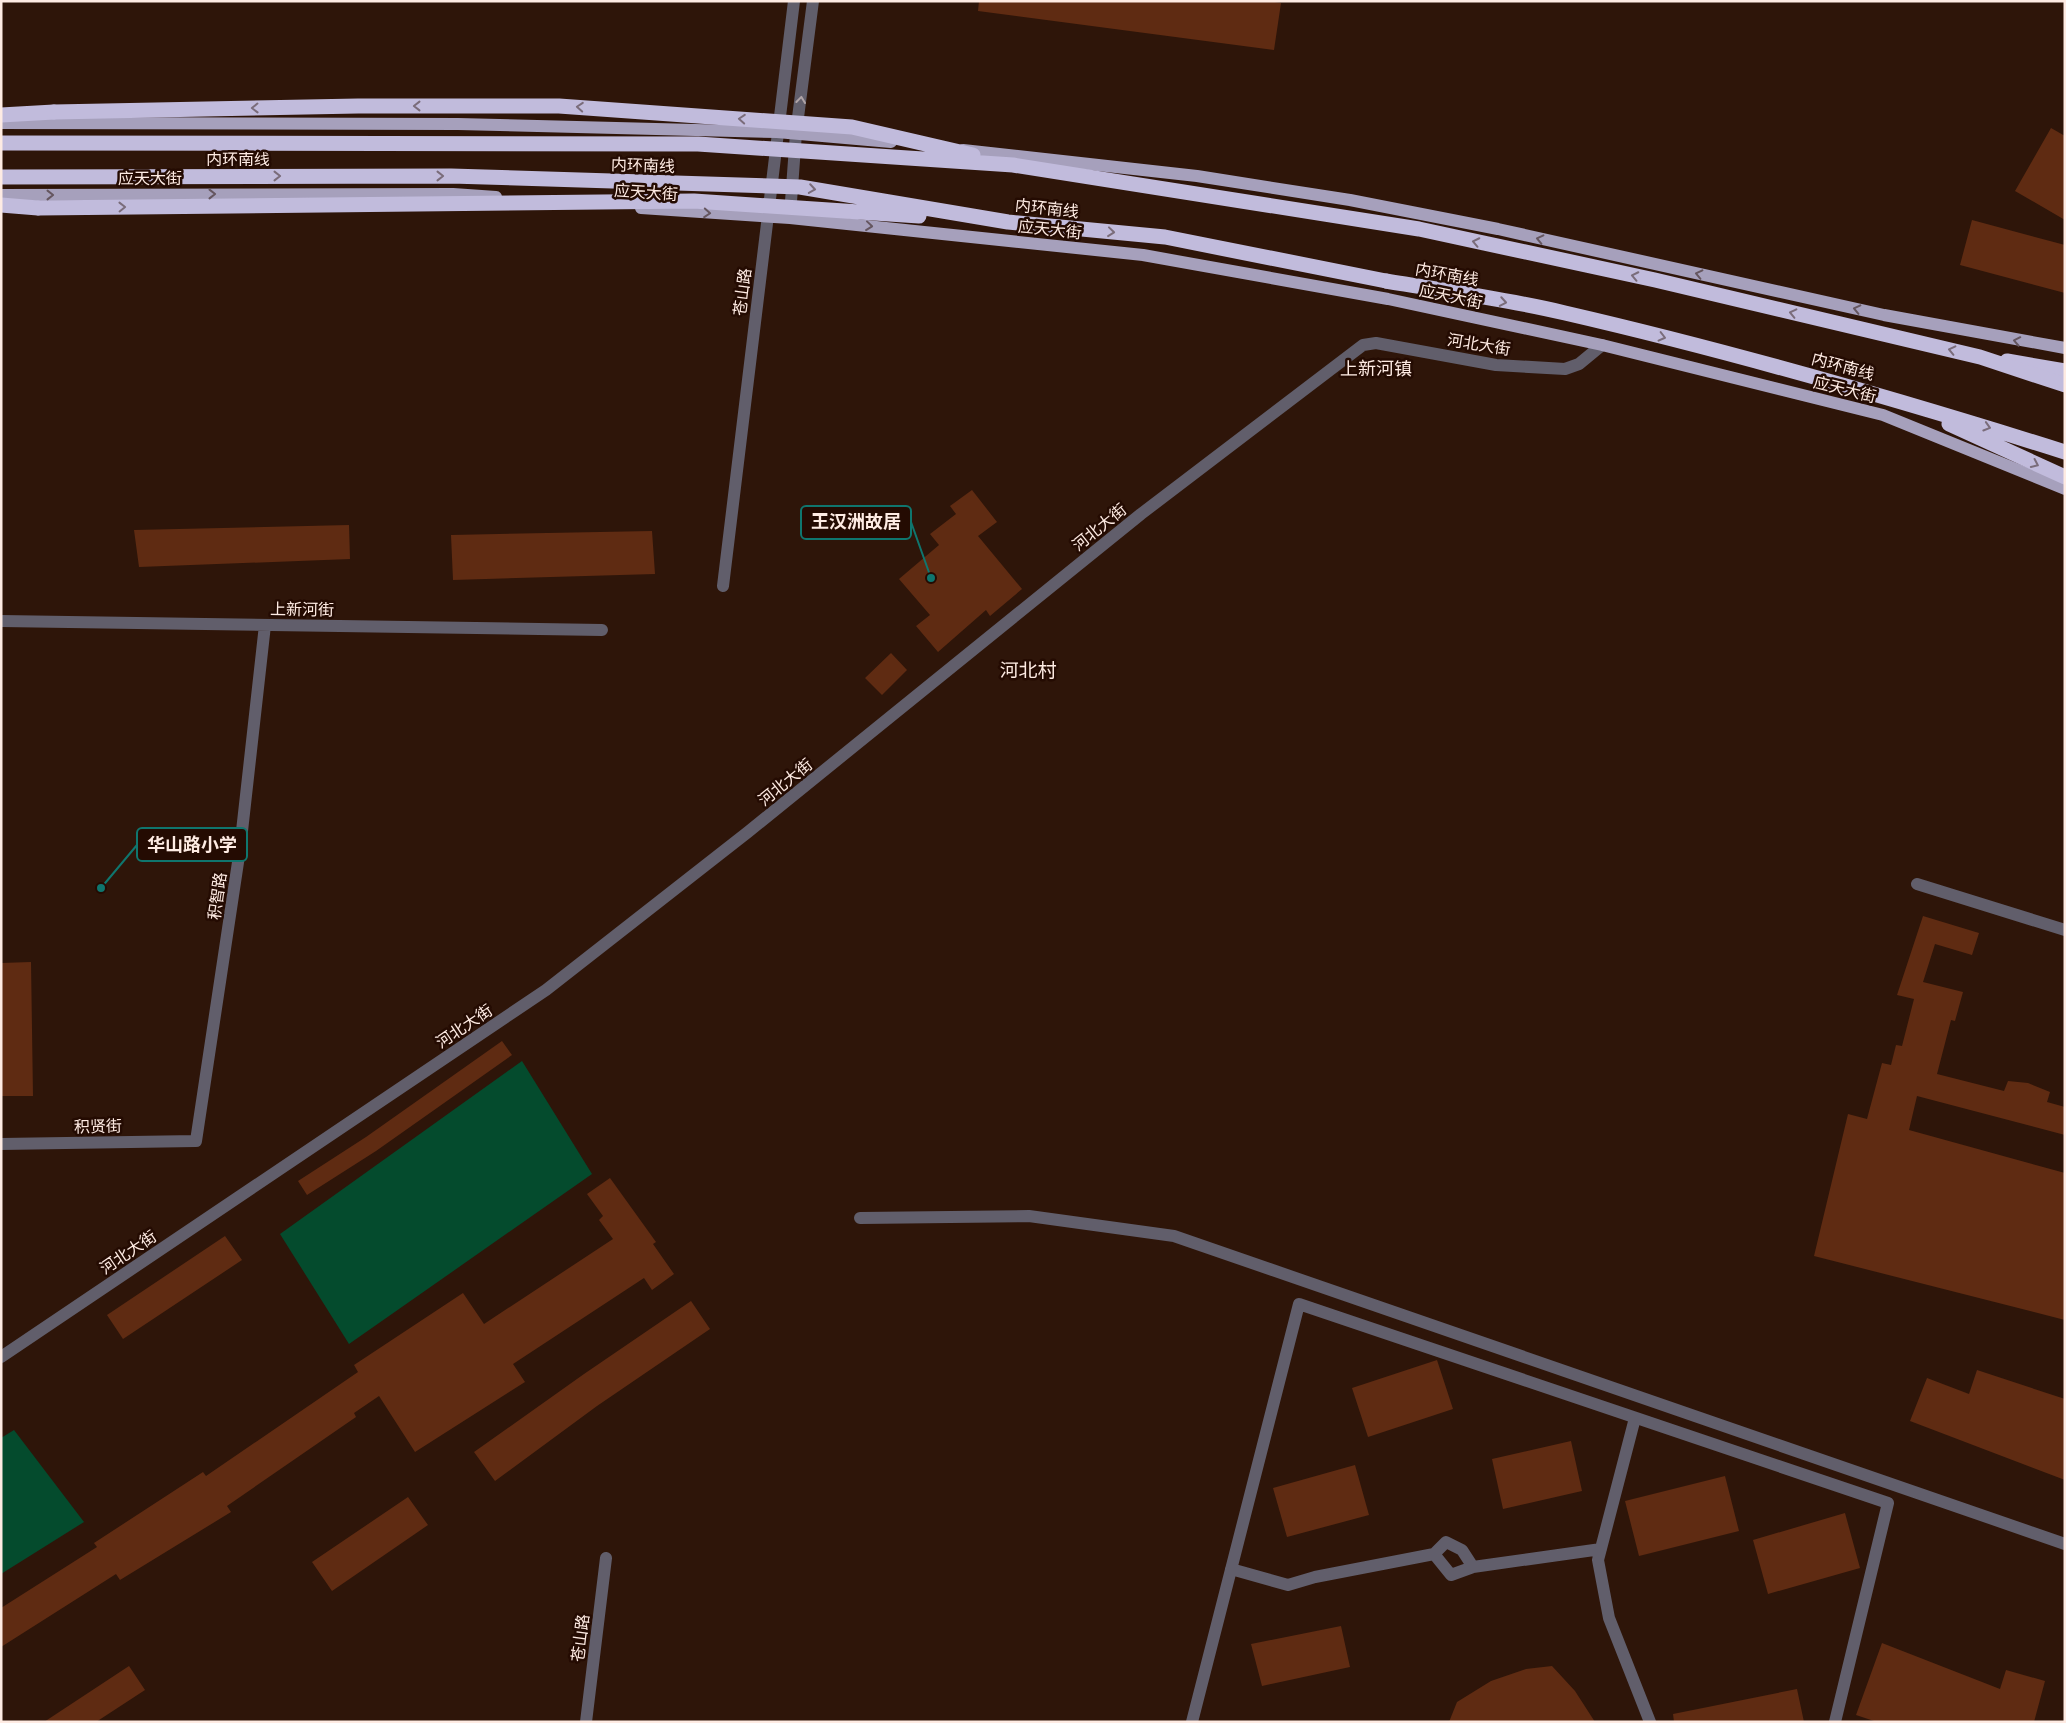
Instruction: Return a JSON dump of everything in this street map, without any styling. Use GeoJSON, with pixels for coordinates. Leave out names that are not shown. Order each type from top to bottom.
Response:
{"type":"FeatureCollection","features":[{"type":"Feature","properties":{"kind":"highway"},"geometry":{"type":"LineString","coordinates":[[1,115],[54,112],[348,106],[559,106],[852,126],[1013,165]]}},
{"type":"Feature","properties":{"kind":"highway","name":"内环南线"},"geometry":{"type":"LineString","coordinates":[[1,143],[698,144],[1013,165],[1419,229],[1655,280],[1980,357],[2065,385]]}},
{"type":"Feature","properties":{"kind":"highway","name":"内环南线"},"geometry":{"type":"LineString","coordinates":[[1,177],[451,176],[800,187],[1008,222],[1165,237],[1386,281],[1564,312],[1896,399],[2065,452]]}},
{"type":"Feature","properties":{"kind":"highway"},"geometry":{"type":"LineString","coordinates":[[1,205],[38,208],[694,201],[1008,222]]}},
{"type":"Feature","properties":{"kind":"highway"},"geometry":{"type":"LineString","coordinates":[[1980,357],[2065,371]]}},
{"type":"Feature","properties":{"kind":"highway"},"geometry":{"type":"LineString","coordinates":[[1896,399],[2065,477]]}},
{"type":"Feature","properties":{"kind":"main road"},"geometry":{"type":"LineString","coordinates":[[1,123],[458,124],[778,132],[1197,176],[1350,200],[1498,229],[1884,315],[2065,348]]}},
{"type":"Feature","properties":{"kind":"main road","name":"应天大街"},"geometry":{"type":"LineString","coordinates":[[1,195],[453,194],[790,218],[1143,255],[1388,299],[1602,345],[1883,415],[2065,489]]}},
{"type":"Feature","properties":{"kind":"street","name":"苍山路"},"geometry":{"type":"LineString","coordinates":[[723,586],[794,1]]}},
{"type":"Feature","properties":{"kind":"street"},"geometry":{"type":"LineString","coordinates":[[790,218],[796,133],[813,1]]}},
{"type":"Feature","properties":{"kind":"street","name":"河北大街"},"geometry":{"type":"LineString","coordinates":[[1,1357],[546,990],[748,832],[1141,514],[1363,345],[1376,343],[1496,365],[1565,369],[1579,364],[1602,345]]}},
{"type":"Feature","properties":{"kind":"street","name":"上新河街"},"geometry":{"type":"LineString","coordinates":[[1,622],[602,630]]}},
{"type":"Feature","properties":{"kind":"street","name":"积智路"},"geometry":{"type":"LineString","coordinates":[[196,1141],[240,849],[265,625]]}},
{"type":"Feature","properties":{"kind":"street"},"geometry":{"type":"LineString","coordinates":[[1917,884],[2065,930]]}},
{"type":"Feature","properties":{"kind":"street","name":"积贤街"},"geometry":{"type":"LineString","coordinates":[[1,1144],[196,1141]]}},
{"type":"Feature","properties":{"kind":"street"},"geometry":{"type":"LineString","coordinates":[[860,1218],[1029,1216],[1174,1236],[1237,1256],[2065,1544]]}},
{"type":"Feature","properties":{"kind":"street"},"geometry":{"type":"LineString","coordinates":[[1192,1722],[1298,1304],[1888,1503],[1835,1722]]}},
{"type":"Feature","properties":{"kind":"street"},"geometry":{"type":"LineString","coordinates":[[1635,1418],[1598,1560],[1608,1618],[1650,1722]]}},
{"type":"Feature","properties":{"kind":"street"},"geometry":{"type":"LineString","coordinates":[[1231,1569],[1288,1585],[1315,1577],[1434,1554],[1446,1542],[1462,1550],[1473,1567]]}},
{"type":"Feature","properties":{"kind":"street"},"geometry":{"type":"LineString","coordinates":[[1434,1554],[1451,1575],[1473,1567],[1601,1549]]}},
{"type":"Feature","properties":{"kind":"street","name":"苍山路"},"geometry":{"type":"LineString","coordinates":[[586,1722],[606,1558]]}},
{"type":"Feature","properties":{"kind":"green space"},"geometry":{"type":"Polygon","coordinates":[[[522,1061],[592,1174],[349,1344],[280,1234],[522,1061]]]}},
{"type":"Feature","properties":{"kind":"green space"},"geometry":{"type":"Polygon","coordinates":[[[14,1430],[84,1522],[1,1574],[1,1438],[14,1430]]]}},
{"type":"Feature","properties":{"kind":"building"},"geometry":{"type":"Polygon","coordinates":[[[979,1],[1268,1],[1281,3],[1274,50],[978,11],[979,1]]]}},
{"type":"Feature","properties":{"kind":"building"},"geometry":{"type":"Polygon","coordinates":[[[2051,128],[2065,136],[2065,220],[2015,191],[2051,128]]]}},
{"type":"Feature","properties":{"kind":"building"},"geometry":{"type":"Polygon","coordinates":[[[1972,220],[2065,245],[2065,293],[1960,265],[1972,220]]]}},
{"type":"Feature","properties":{"kind":"building"},"geometry":{"type":"Polygon","coordinates":[[[972,490],[997,522],[978,536],[1022,589],[990,616],[986,610],[938,652],[916,626],[930,615],[899,579],[939,545],[930,534],[956,514],[950,506],[972,490]]]}},
{"type":"Feature","properties":{"kind":"building"},"geometry":{"type":"Polygon","coordinates":[[[349,525],[350,559],[139,567],[134,530],[349,525]]]}},
{"type":"Feature","properties":{"kind":"building"},"geometry":{"type":"Polygon","coordinates":[[[652,531],[655,574],[453,580],[451,535],[652,531]]]}},
{"type":"Feature","properties":{"kind":"building"},"geometry":{"type":"Polygon","coordinates":[[[891,653],[907,670],[882,695],[865,678],[891,653]]]}},
{"type":"Feature","properties":{"kind":"building"},"geometry":{"type":"Polygon","coordinates":[[[1923,916],[1979,933],[1972,955],[1935,944],[1923,982],[1963,992],[1955,1021],[1951,1020],[1937,1074],[2004,1091],[2008,1081],[2028,1083],[2050,1092],[2047,1102],[2065,1107],[2065,1135],[1917,1096],[1909,1130],[2065,1173],[2065,1320],[1814,1256],[1848,1114],[1867,1119],[1882,1063],[1891,1065],[1896,1045],[1902,1046],[1914,999],[1897,995],[1923,916]]]}},
{"type":"Feature","properties":{"kind":"building"},"geometry":{"type":"Polygon","coordinates":[[[31,962],[33,1096],[1,1096],[1,963],[31,962]]]}},
{"type":"Feature","properties":{"kind":"building"},"geometry":{"type":"Polygon","coordinates":[[[502,1041],[512,1055],[376,1151],[307,1195],[298,1181],[366,1137],[502,1041]]]}},
{"type":"Feature","properties":{"kind":"building"},"geometry":{"type":"Polygon","coordinates":[[[610,1178],[656,1242],[653,1244],[674,1274],[652,1290],[644,1278],[513,1364],[525,1382],[415,1452],[379,1396],[354,1413],[356,1417],[227,1506],[231,1512],[120,1580],[116,1574],[1,1647],[1,1608],[97,1547],[94,1543],[203,1472],[206,1476],[358,1372],[354,1365],[463,1293],[484,1324],[613,1239],[599,1220],[603,1216],[587,1194],[610,1178]]]}},
{"type":"Feature","properties":{"kind":"building"},"geometry":{"type":"Polygon","coordinates":[[[225,1236],[242,1260],[123,1339],[107,1315],[225,1236]]]}},
{"type":"Feature","properties":{"kind":"building"},"geometry":{"type":"Polygon","coordinates":[[[691,1301],[710,1329],[597,1406],[495,1481],[474,1452],[691,1301]]]}},
{"type":"Feature","properties":{"kind":"building"},"geometry":{"type":"Polygon","coordinates":[[[1437,1360],[1453,1409],[1368,1437],[1352,1388],[1437,1360]]]}},
{"type":"Feature","properties":{"kind":"building"},"geometry":{"type":"Polygon","coordinates":[[[1977,1370],[2065,1399],[2065,1480],[1910,1421],[1927,1378],[1969,1394],[1977,1370]]]}},
{"type":"Feature","properties":{"kind":"building"},"geometry":{"type":"Polygon","coordinates":[[[1571,1441],[1582,1491],[1503,1509],[1492,1459],[1571,1441]]]}},
{"type":"Feature","properties":{"kind":"building"},"geometry":{"type":"Polygon","coordinates":[[[1355,1465],[1369,1515],[1287,1537],[1273,1488],[1355,1465]]]}},
{"type":"Feature","properties":{"kind":"building"},"geometry":{"type":"Polygon","coordinates":[[[1725,1476],[1739,1531],[1639,1556],[1625,1501],[1725,1476]]]}},
{"type":"Feature","properties":{"kind":"building"},"geometry":{"type":"Polygon","coordinates":[[[408,1497],[428,1525],[332,1591],[312,1562],[408,1497]]]}},
{"type":"Feature","properties":{"kind":"building"},"geometry":{"type":"Polygon","coordinates":[[[1845,1513],[1860,1568],[1768,1594],[1753,1540],[1845,1513]]]}},
{"type":"Feature","properties":{"kind":"building"},"geometry":{"type":"Polygon","coordinates":[[[1341,1626],[1350,1667],[1262,1686],[1251,1644],[1341,1626]]]}},
{"type":"Feature","properties":{"kind":"building"},"geometry":{"type":"Polygon","coordinates":[[[1882,1643],[2000,1689],[2006,1670],[2045,1681],[2034,1722],[1877,1722],[1856,1715],[1882,1643]]]}},
{"type":"Feature","properties":{"kind":"building"},"geometry":{"type":"Polygon","coordinates":[[[129,1666],[145,1690],[96,1722],[44,1722],[129,1666]]]}},
{"type":"Feature","properties":{"kind":"building"},"geometry":{"type":"Polygon","coordinates":[[[1552,1666],[1575,1691],[1595,1722],[1449,1722],[1457,1702],[1491,1681],[1526,1669],[1552,1666]]]}},
{"type":"Feature","properties":{"kind":"building"},"geometry":{"type":"Polygon","coordinates":[[[1797,1689],[1804,1722],[1674,1722],[1673,1714],[1797,1689]]]}},
{"type":"Feature","properties":{"kind":"place","name":"王汉洲故居"},"geometry":{"type":"Point","coordinates":[931,578]}},
{"type":"Feature","properties":{"kind":"place","name":"华山路小学"},"geometry":{"type":"Point","coordinates":[101,888]}},
{"type":"Feature","properties":{"kind":"district","name":"上新河镇"},"geometry":{"type":"Point","coordinates":[1376,368]}},
{"type":"Feature","properties":{"kind":"district","name":"河北村"},"geometry":{"type":"Point","coordinates":[1028,670]}}]}
